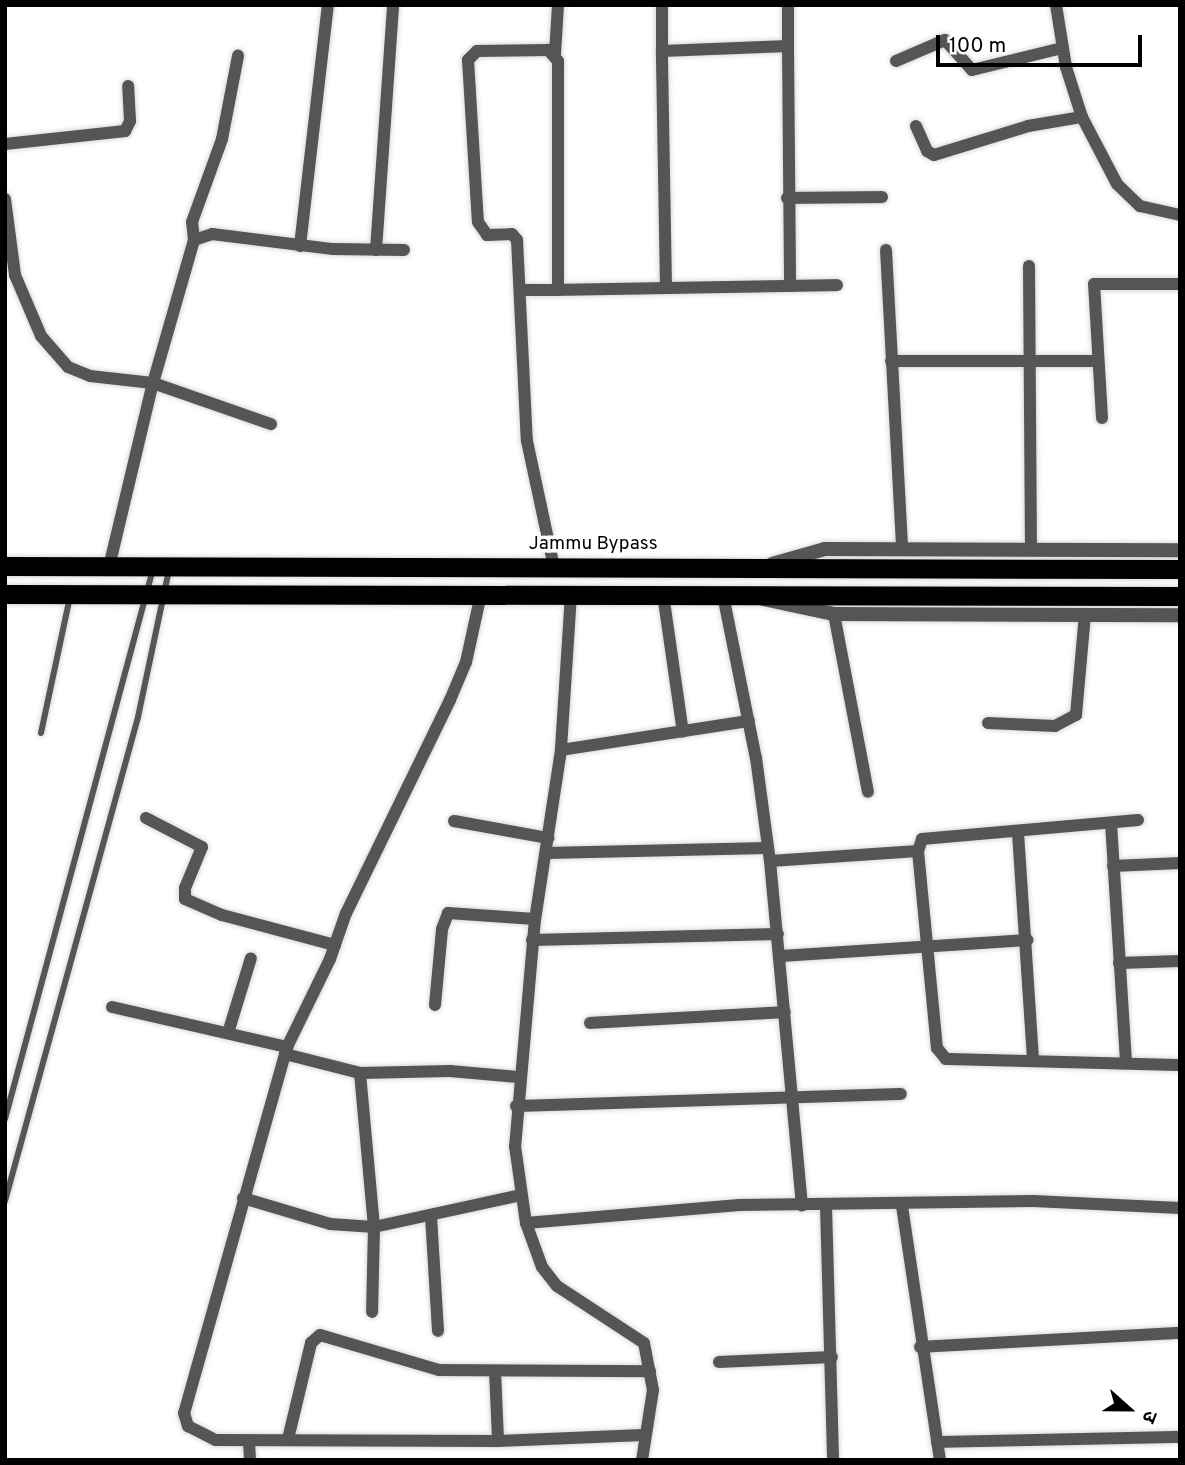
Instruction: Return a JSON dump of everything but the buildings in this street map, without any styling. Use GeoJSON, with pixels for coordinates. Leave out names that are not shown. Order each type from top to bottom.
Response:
{"type":"FeatureCollection","features":[{"type":"Feature","properties":{"kind":"highway","name":"Jammu Bypass"},"geometry":{"type":"LineString","coordinates":[[5,566],[1180,569]]}},
{"type":"Feature","properties":{"kind":"highway"},"geometry":{"type":"LineString","coordinates":[[5,594],[1180,596]]}},
{"type":"Feature","properties":{"kind":"street"},"geometry":{"type":"LineString","coordinates":[[300,246],[328,5]]}},
{"type":"Feature","properties":{"kind":"street"},"geometry":{"type":"LineString","coordinates":[[376,250],[393,5]]}},
{"type":"Feature","properties":{"kind":"street"},"geometry":{"type":"LineString","coordinates":[[558,5],[555,54],[558,290]]}},
{"type":"Feature","properties":{"kind":"street"},"geometry":{"type":"LineString","coordinates":[[662,5],[666,288]]}},
{"type":"Feature","properties":{"kind":"street"},"geometry":{"type":"LineString","coordinates":[[788,5],[787,198],[790,286]]}},
{"type":"Feature","properties":{"kind":"street"},"geometry":{"type":"LineString","coordinates":[[1056,5],[1062,48],[1082,117],[1124,194],[1140,206],[1180,215]]}},
{"type":"Feature","properties":{"kind":"street"},"geometry":{"type":"LineString","coordinates":[[896,61],[946,40],[972,70],[1062,48]]}},
{"type":"Feature","properties":{"kind":"street"},"geometry":{"type":"LineString","coordinates":[[662,51],[788,46]]}},
{"type":"Feature","properties":{"kind":"street"},"geometry":{"type":"LineString","coordinates":[[554,567],[530,463],[516,238],[487,235],[480,227],[468,60],[477,51],[555,54]]}},
{"type":"Feature","properties":{"kind":"street"},"geometry":{"type":"LineString","coordinates":[[109,567],[153,383],[194,240],[192,222],[222,139],[238,56]]}},
{"type":"Feature","properties":{"kind":"street"},"geometry":{"type":"LineString","coordinates":[[5,144],[125,131],[130,121],[128,86]]}},
{"type":"Feature","properties":{"kind":"street"},"geometry":{"type":"LineString","coordinates":[[916,125],[927,151],[934,155],[1028,126],[1082,117]]}},
{"type":"Feature","properties":{"kind":"street"},"geometry":{"type":"LineString","coordinates":[[787,198],[882,197]]}},
{"type":"Feature","properties":{"kind":"street"},"geometry":{"type":"LineString","coordinates":[[5,199],[15,275],[41,336],[54,354],[77,373],[153,383],[271,424]]}},
{"type":"Feature","properties":{"kind":"street"},"geometry":{"type":"LineString","coordinates":[[194,240],[212,234],[300,246],[404,250]]}},
{"type":"Feature","properties":{"kind":"street"},"geometry":{"type":"LineString","coordinates":[[886,250],[902,549]]}},
{"type":"Feature","properties":{"kind":"street"},"geometry":{"type":"LineString","coordinates":[[1029,266],[1032,361],[1031,548]]}},
{"type":"Feature","properties":{"kind":"street"},"geometry":{"type":"LineString","coordinates":[[1102,418],[1094,284],[1180,284]]}},
{"type":"Feature","properties":{"kind":"street"},"geometry":{"type":"LineString","coordinates":[[520,290],[837,285]]}},
{"type":"Feature","properties":{"kind":"street"},"geometry":{"type":"LineString","coordinates":[[891,361],[1098,361]]}},
{"type":"Feature","properties":{"kind":"street"},"geometry":{"type":"LineString","coordinates":[[761,568],[825,549],[1180,550]]}},
{"type":"Feature","properties":{"kind":"street"},"geometry":{"type":"LineString","coordinates":[[481,594],[466,662],[346,913],[335,945],[286,1051],[184,1413],[188,1426],[198,1435],[250,1441],[498,1441],[643,1436]]}},
{"type":"Feature","properties":{"kind":"street"},"geometry":{"type":"LineString","coordinates":[[571,594],[561,750],[532,940],[516,1106],[521,1195],[526,1223],[542,1267],[557,1286],[635,1333],[644,1343],[650,1371],[651,1401],[643,1436],[642,1460]]}},
{"type":"Feature","properties":{"kind":"street"},"geometry":{"type":"LineString","coordinates":[[663,594],[682,733]]}},
{"type":"Feature","properties":{"kind":"street"},"geometry":{"type":"LineString","coordinates":[[723,595],[749,721],[770,862],[781,956],[802,1206]]}},
{"type":"Feature","properties":{"kind":"street"},"geometry":{"type":"LineString","coordinates":[[754,595],[781,606],[834,614],[1180,615]]}},
{"type":"Feature","properties":{"kind":"street"},"geometry":{"type":"LineString","coordinates":[[834,614],[868,792]]}},
{"type":"Feature","properties":{"kind":"street"},"geometry":{"type":"LineString","coordinates":[[988,723],[1055,726],[1076,715],[1085,614]]}},
{"type":"Feature","properties":{"kind":"street"},"geometry":{"type":"LineString","coordinates":[[561,750],[749,721]]}},
{"type":"Feature","properties":{"kind":"street"},"geometry":{"type":"LineString","coordinates":[[146,818],[202,847],[185,888],[185,899],[222,915],[335,945]]}},
{"type":"Feature","properties":{"kind":"street"},"geometry":{"type":"LineString","coordinates":[[1138,820],[1018,832],[927,836],[918,851],[930,947],[939,1055],[1180,1065]]}},
{"type":"Feature","properties":{"kind":"street"},"geometry":{"type":"LineString","coordinates":[[454,821],[548,838]]}},
{"type":"Feature","properties":{"kind":"street"},"geometry":{"type":"LineString","coordinates":[[1111,823],[1126,1063]]}},
{"type":"Feature","properties":{"kind":"street"},"geometry":{"type":"LineString","coordinates":[[1018,832],[1033,1058]]}},
{"type":"Feature","properties":{"kind":"street"},"geometry":{"type":"LineString","coordinates":[[546,853],[767,848]]}},
{"type":"Feature","properties":{"kind":"street"},"geometry":{"type":"LineString","coordinates":[[770,862],[918,851]]}},
{"type":"Feature","properties":{"kind":"street"},"geometry":{"type":"LineString","coordinates":[[1113,866],[1180,863]]}},
{"type":"Feature","properties":{"kind":"street"},"geometry":{"type":"LineString","coordinates":[[435,1005],[442,929],[448,912],[535,919]]}},
{"type":"Feature","properties":{"kind":"street"},"geometry":{"type":"LineString","coordinates":[[532,940],[778,934]]}},
{"type":"Feature","properties":{"kind":"street"},"geometry":{"type":"LineString","coordinates":[[781,956],[1027,940]]}},
{"type":"Feature","properties":{"kind":"street"},"geometry":{"type":"LineString","coordinates":[[228,1033],[251,958]]}},
{"type":"Feature","properties":{"kind":"street"},"geometry":{"type":"LineString","coordinates":[[1119,963],[1180,961]]}},
{"type":"Feature","properties":{"kind":"street"},"geometry":{"type":"LineString","coordinates":[[112,1007],[228,1033],[360,1073],[450,1071],[519,1077]]}},
{"type":"Feature","properties":{"kind":"street"},"geometry":{"type":"LineString","coordinates":[[590,1023],[785,1012]]}},
{"type":"Feature","properties":{"kind":"street"},"geometry":{"type":"LineString","coordinates":[[360,1073],[374,1227],[372,1312]]}},
{"type":"Feature","properties":{"kind":"street"},"geometry":{"type":"LineString","coordinates":[[516,1106],[793,1100],[901,1094]]}},
{"type":"Feature","properties":{"kind":"street"},"geometry":{"type":"LineString","coordinates":[[243,1198],[330,1224],[374,1227],[521,1195]]}},
{"type":"Feature","properties":{"kind":"street"},"geometry":{"type":"LineString","coordinates":[[526,1223],[678,1208],[902,1206],[1033,1201],[1180,1208]]}},
{"type":"Feature","properties":{"kind":"street"},"geometry":{"type":"LineString","coordinates":[[826,1206],[833,1460]]}},
{"type":"Feature","properties":{"kind":"street"},"geometry":{"type":"LineString","coordinates":[[902,1206],[920,1347],[940,1460]]}},
{"type":"Feature","properties":{"kind":"street"},"geometry":{"type":"LineString","coordinates":[[431,1216],[438,1331]]}},
{"type":"Feature","properties":{"kind":"street"},"geometry":{"type":"LineString","coordinates":[[920,1347],[1180,1333]]}},
{"type":"Feature","properties":{"kind":"street"},"geometry":{"type":"LineString","coordinates":[[288,1439],[311,1343],[320,1335],[439,1370],[650,1371]]}},
{"type":"Feature","properties":{"kind":"street"},"geometry":{"type":"LineString","coordinates":[[719,1362],[832,1357]]}},
{"type":"Feature","properties":{"kind":"street"},"geometry":{"type":"LineString","coordinates":[[495,1371],[498,1441]]}},
{"type":"Feature","properties":{"kind":"street"},"geometry":{"type":"LineString","coordinates":[[937,1442],[1180,1437]]}},
{"type":"Feature","properties":{"kind":"street"},"geometry":{"type":"LineString","coordinates":[[250,1441],[250,1460]]}},
{"type":"Feature","properties":{"kind":"lane"},"geometry":{"type":"LineString","coordinates":[[5,1201],[138,717],[161,568]]}},
{"type":"Feature","properties":{"kind":"lane"},"geometry":{"type":"LineString","coordinates":[[5,1119],[161,568]]}},
{"type":"Feature","properties":{"kind":"lane"},"geometry":{"type":"LineString","coordinates":[[41,733],[71,594]]}}]}
